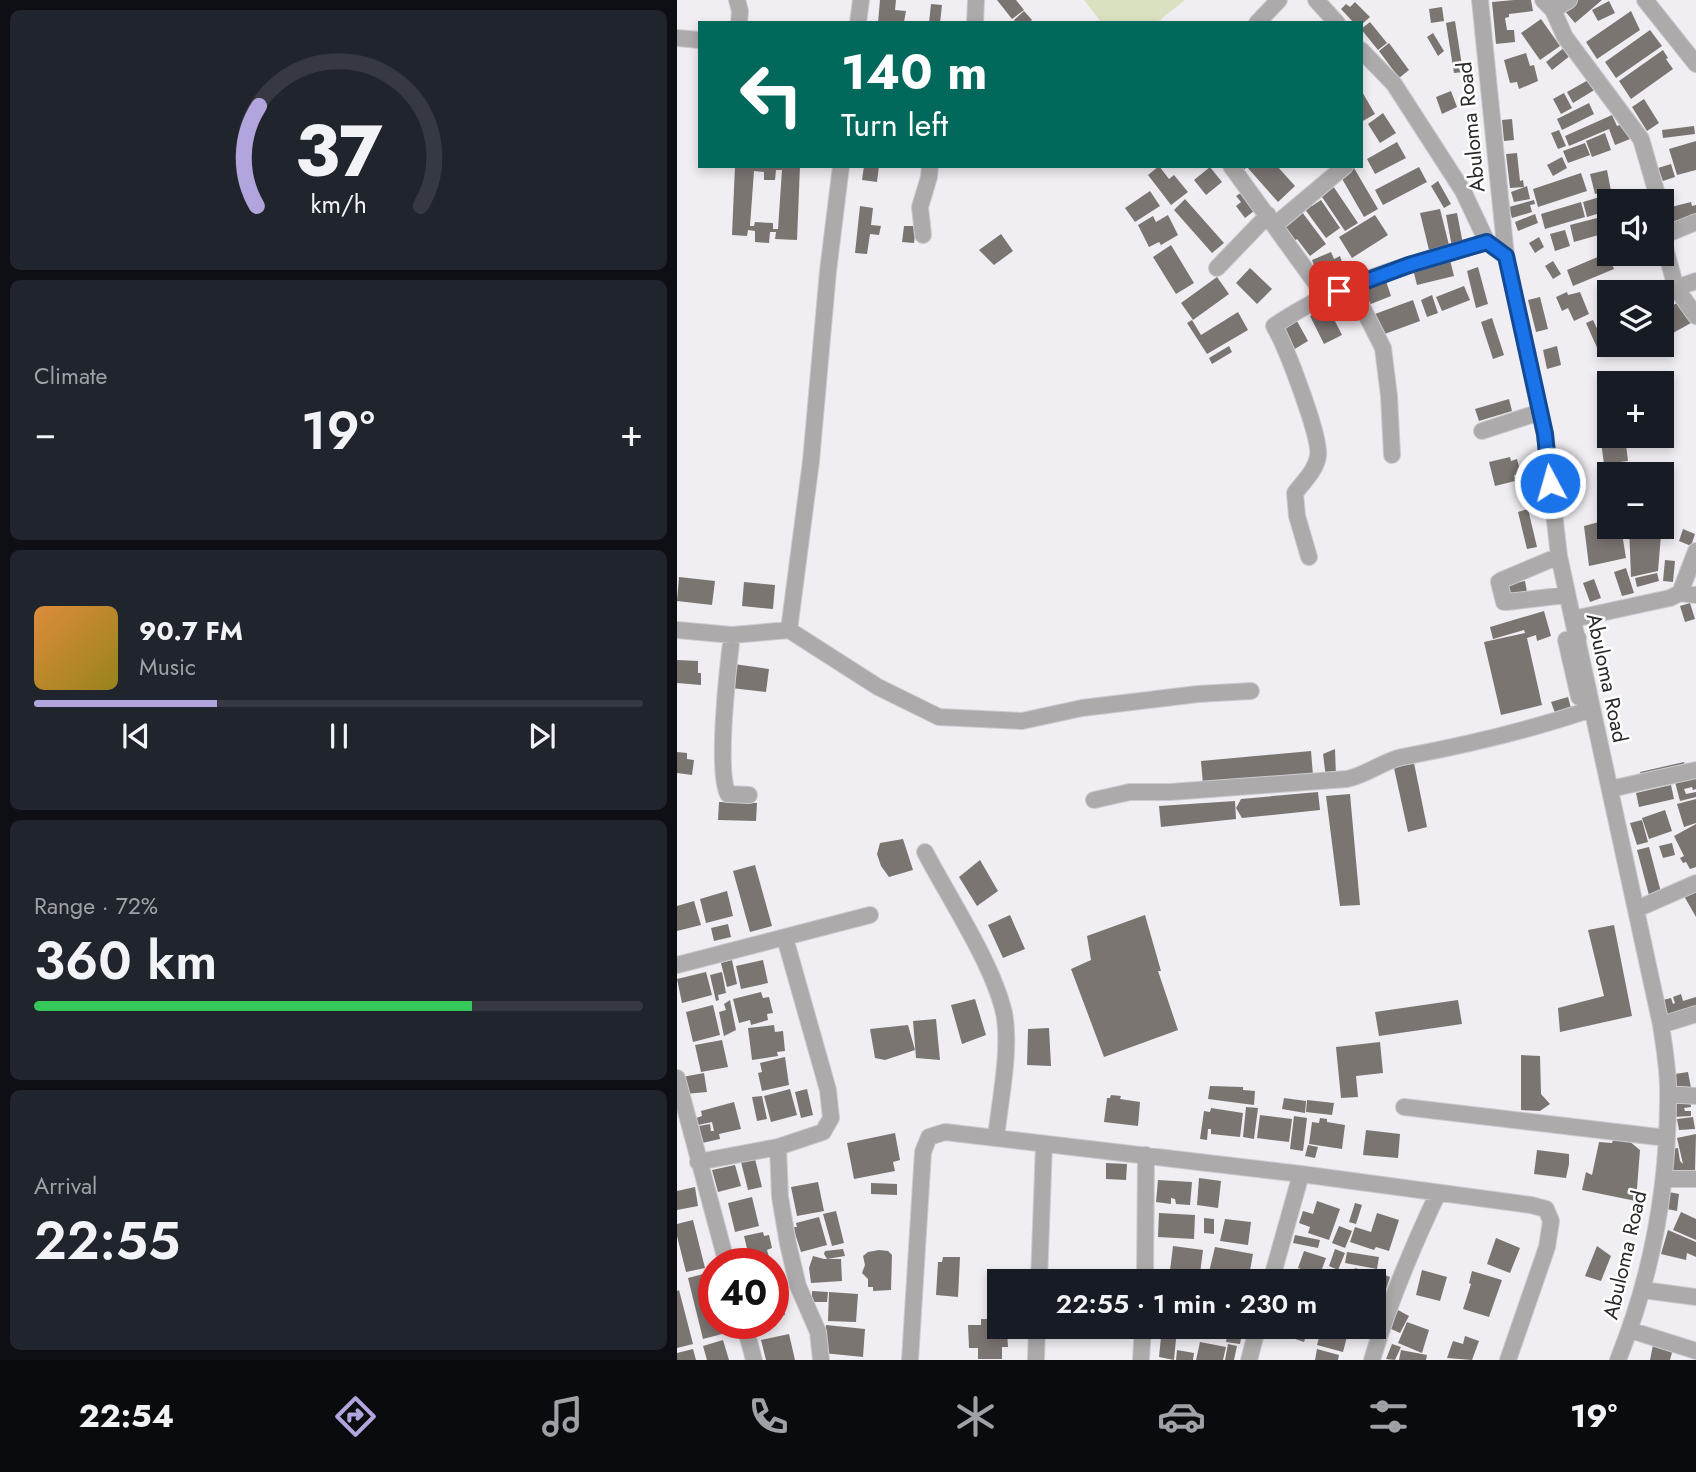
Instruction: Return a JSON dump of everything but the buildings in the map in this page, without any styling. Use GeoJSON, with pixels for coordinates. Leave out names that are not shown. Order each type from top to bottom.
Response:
{"type":"FeatureCollection","features":[{"type":"Feature","properties":{"kind":"street"},"geometry":{"type":"LineString","coordinates":[[737,0],[739,21]]}},
{"type":"Feature","properties":{"kind":"street"},"geometry":{"type":"LineString","coordinates":[[858,21],[861,0]]}},
{"type":"Feature","properties":{"kind":"street"},"geometry":{"type":"LineString","coordinates":[[975,21],[976,0]]}},
{"type":"Feature","properties":{"kind":"street"},"geometry":{"type":"LineString","coordinates":[[1259,21],[1279,0]]}},
{"type":"Feature","properties":{"kind":"street"},"geometry":{"type":"LineString","coordinates":[[1316,0],[1335,21]]}},
{"type":"Feature","properties":{"kind":"street","name":"Abuloma Road"},"geometry":{"type":"LineString","coordinates":[[1480,0],[1506,256],[1545,434],[1558,556],[1578,638],[1587,709],[1610,789],[1661,1025],[1668,1094],[1663,1201],[1643,1290],[1618,1360]]}},
{"type":"Feature","properties":{"kind":"street"},"geometry":{"type":"LineString","coordinates":[[1569,0],[1548,5],[1565,37],[1641,139],[1656,189]]}},
{"type":"Feature","properties":{"kind":"street"},"geometry":{"type":"LineString","coordinates":[[1645,0],[1696,64]]}},
{"type":"Feature","properties":{"kind":"street"},"geometry":{"type":"LineString","coordinates":[[677,38],[698,40]]}},
{"type":"Feature","properties":{"kind":"street"},"geometry":{"type":"LineString","coordinates":[[1363,52],[1394,84],[1408,105],[1463,191],[1487,242],[1506,256]]}},
{"type":"Feature","properties":{"kind":"street"},"geometry":{"type":"LineString","coordinates":[[789,630],[811,461],[841,168]]}},
{"type":"Feature","properties":{"kind":"street"},"geometry":{"type":"LineString","coordinates":[[923,235],[920,207],[930,168]]}},
{"type":"Feature","properties":{"kind":"street"},"geometry":{"type":"LineString","coordinates":[[1232,168],[1325,296]]}},
{"type":"Feature","properties":{"kind":"street"},"geometry":{"type":"LineString","coordinates":[[1217,268],[1271,220],[1342,168]]}},
{"type":"Feature","properties":{"kind":"street"},"geometry":{"type":"LineString","coordinates":[[1674,231],[1696,222]]}},
{"type":"Feature","properties":{"kind":"street"},"geometry":{"type":"LineString","coordinates":[[1309,557],[1297,516],[1295,493],[1315,469],[1319,454],[1315,430],[1283,341],[1274,326],[1325,296],[1409,265],[1487,242]]}},
{"type":"Feature","properties":{"kind":"street"},"geometry":{"type":"LineString","coordinates":[[1670,266],[1676,288],[1696,316]]}},
{"type":"Feature","properties":{"kind":"street"},"geometry":{"type":"LineString","coordinates":[[1676,288],[1696,281]]}},
{"type":"Feature","properties":{"kind":"street"},"geometry":{"type":"LineString","coordinates":[[1352,287],[1383,348],[1392,455]]}},
{"type":"Feature","properties":{"kind":"street"},"geometry":{"type":"LineString","coordinates":[[1482,431],[1540,412]]}},
{"type":"Feature","properties":{"kind":"street"},"geometry":{"type":"LineString","coordinates":[[1573,619],[1688,594],[1696,551]]}},
{"type":"Feature","properties":{"kind":"street"},"geometry":{"type":"LineString","coordinates":[[1558,556],[1498,582],[1504,601],[1566,595]]}},
{"type":"Feature","properties":{"kind":"street"},"geometry":{"type":"LineString","coordinates":[[1526,570],[1533,599]]}},
{"type":"Feature","properties":{"kind":"street"},"geometry":{"type":"LineString","coordinates":[[677,630],[732,635],[789,630],[878,687],[939,717],[1022,721],[1095,707],[1198,694],[1251,691]]}},
{"type":"Feature","properties":{"kind":"street"},"geometry":{"type":"LineString","coordinates":[[732,635],[728,667],[724,776],[728,794],[749,795]]}},
{"type":"Feature","properties":{"kind":"street"},"geometry":{"type":"LineString","coordinates":[[1093,800],[1130,792],[1170,792],[1347,779],[1362,776],[1399,758],[1539,727],[1587,709]]}},
{"type":"Feature","properties":{"kind":"street"},"geometry":{"type":"LineString","coordinates":[[1610,789],[1696,770]]}},
{"type":"Feature","properties":{"kind":"street"},"geometry":{"type":"LineString","coordinates":[[925,852],[991,975],[1004,1014],[1005,1056],[995,1137]]}},
{"type":"Feature","properties":{"kind":"street"},"geometry":{"type":"LineString","coordinates":[[1637,909],[1696,883]]}},
{"type":"Feature","properties":{"kind":"street"},"geometry":{"type":"LineString","coordinates":[[677,965],[870,915]]}},
{"type":"Feature","properties":{"kind":"street"},"geometry":{"type":"LineString","coordinates":[[698,1162],[779,1147],[823,1132],[831,1118],[828,1090],[785,937]]}},
{"type":"Feature","properties":{"kind":"street"},"geometry":{"type":"LineString","coordinates":[[1661,1025],[1696,1014]]}},
{"type":"Feature","properties":{"kind":"street"},"geometry":{"type":"LineString","coordinates":[[677,1078],[722,1248]]}},
{"type":"Feature","properties":{"kind":"street"},"geometry":{"type":"LineString","coordinates":[[1668,1094],[1696,1096]]}},
{"type":"Feature","properties":{"kind":"street"},"geometry":{"type":"LineString","coordinates":[[1404,1107],[1667,1138]]}},
{"type":"Feature","properties":{"kind":"street"},"geometry":{"type":"LineString","coordinates":[[910,1360],[923,1152],[929,1136],[945,1132],[1301,1174],[1546,1209],[1551,1221],[1547,1247],[1508,1360]]}},
{"type":"Feature","properties":{"kind":"street"},"geometry":{"type":"LineString","coordinates":[[1039,1269],[1044,1144]]}},
{"type":"Feature","properties":{"kind":"street"},"geometry":{"type":"LineString","coordinates":[[779,1147],[780,1197],[788,1244],[798,1286],[818,1332],[821,1360]]}},
{"type":"Feature","properties":{"kind":"street"},"geometry":{"type":"LineString","coordinates":[[1145,1269],[1146,1155]]}},
{"type":"Feature","properties":{"kind":"street"},"geometry":{"type":"LineString","coordinates":[[1274,1269],[1301,1174]]}},
{"type":"Feature","properties":{"kind":"street"},"geometry":{"type":"LineString","coordinates":[[1663,1180],[1696,1179]]}},
{"type":"Feature","properties":{"kind":"street"},"geometry":{"type":"LineString","coordinates":[[1372,1360],[1386,1314],[1411,1250],[1438,1193]]}},
{"type":"Feature","properties":{"kind":"street"},"geometry":{"type":"LineString","coordinates":[[1643,1290],[1696,1297]]}},
{"type":"Feature","properties":{"kind":"street"},"geometry":{"type":"LineString","coordinates":[[1630,1330],[1696,1351]]}},
{"type":"Feature","properties":{"kind":"street"},"geometry":{"type":"LineString","coordinates":[[748,1339],[754,1360]]}},
{"type":"Feature","properties":{"kind":"street"},"geometry":{"type":"LineString","coordinates":[[1036,1360],[1037,1339]]}},
{"type":"Feature","properties":{"kind":"street"},"geometry":{"type":"LineString","coordinates":[[1141,1360],[1142,1339]]}},
{"type":"Feature","properties":{"kind":"street"},"geometry":{"type":"LineString","coordinates":[[1249,1360],[1255,1339]]}},
{"type":"Feature","properties":{"kind":"green space"},"geometry":{"type":"Polygon","coordinates":[[[1084,0],[1185,0],[1159,21],[1100,21],[1084,0]]]}},
{"type":"Feature","properties":{"kind":"route"},"geometry":{"type":"LineString","coordinates":[[1339,291],[1409,265],[1487,242],[1506,256],[1545,434],[1550,483]]}}]}
